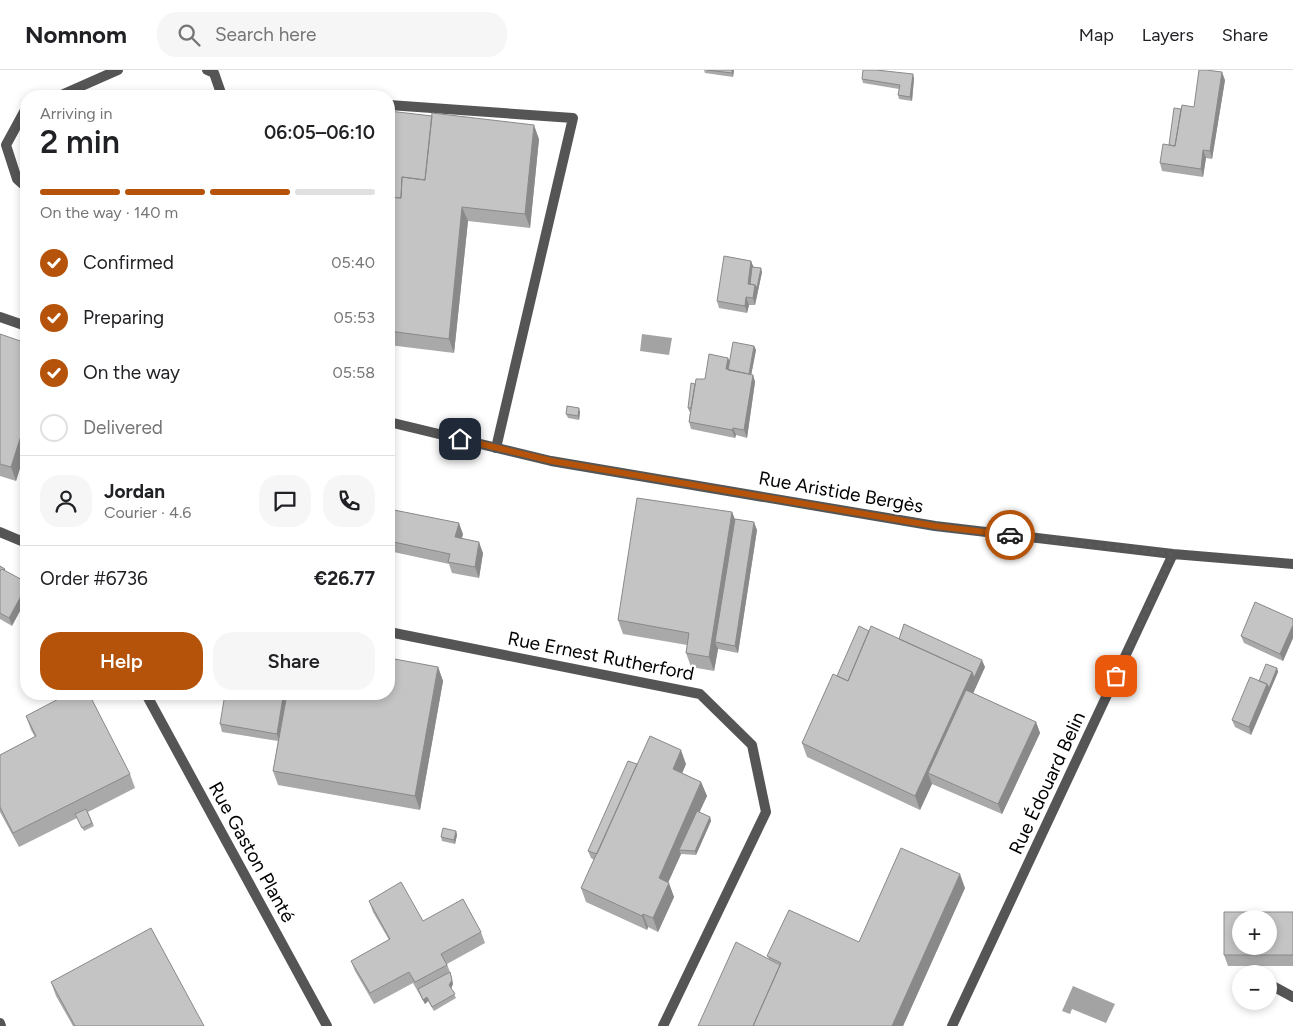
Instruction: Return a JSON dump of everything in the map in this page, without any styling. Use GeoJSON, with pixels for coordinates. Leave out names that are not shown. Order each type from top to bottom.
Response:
{"type":"FeatureCollection","features":[{"type":"Feature","properties":{"kind":"street"},"geometry":{"type":"LineString","coordinates":[[73,90],[118,70]]}},
{"type":"Feature","properties":{"kind":"street"},"geometry":{"type":"LineString","coordinates":[[207,70],[214,73],[220,90]]}},
{"type":"Feature","properties":{"kind":"street"},"geometry":{"type":"LineString","coordinates":[[395,106],[573,118],[496,448]]}},
{"type":"Feature","properties":{"kind":"street"},"geometry":{"type":"LineString","coordinates":[[20,119],[6,145],[17,179],[20,182]]}},
{"type":"Feature","properties":{"kind":"street"},"geometry":{"type":"LineString","coordinates":[[0,317],[20,324]]}},
{"type":"Feature","properties":{"kind":"street","name":"Rue Aristide Bergès"},"geometry":{"type":"LineString","coordinates":[[395,423],[552,461],[935,526],[1173,554],[1293,564]]}},
{"type":"Feature","properties":{"kind":"street"},"geometry":{"type":"LineString","coordinates":[[0,532],[20,540]]}},
{"type":"Feature","properties":{"kind":"street","name":"Rue Édouard Belin"},"geometry":{"type":"LineString","coordinates":[[952,1026],[1173,554]]}},
{"type":"Feature","properties":{"kind":"street","name":"Rue Ernest Rutherford"},"geometry":{"type":"LineString","coordinates":[[395,633],[700,694],[752,745],[766,812],[663,1026]]}},
{"type":"Feature","properties":{"kind":"street","name":"Rue Gaston Planté"},"geometry":{"type":"LineString","coordinates":[[149,700],[327,1026]]}},
{"type":"Feature","properties":{"kind":"street"},"geometry":{"type":"LineString","coordinates":[[1277,988],[1293,997]]}},
{"type":"Feature","properties":{"kind":"shaded area"},"geometry":{"type":"Polygon","coordinates":[[[642,334],[672,338],[669,355],[640,351],[642,334]]]}},
{"type":"Feature","properties":{"kind":"shaded area"},"geometry":{"type":"Polygon","coordinates":[[[1073,986],[1115,1004],[1106,1023],[1072,1009],[1070,1014],[1062,1011],[1073,986]]]}},
{"type":"Feature","properties":{"kind":"building"},"geometry":{"type":"Polygon","coordinates":[[[707,70],[732,70],[732,73],[707,70]]]}},
{"type":"Feature","properties":{"kind":"building"},"geometry":{"type":"Polygon","coordinates":[[[863,70],[913,74],[910,97],[898,95],[900,85],[862,79],[863,70]]]}},
{"type":"Feature","properties":{"kind":"building"},"geometry":{"type":"Polygon","coordinates":[[[1199,70],[1222,72],[1210,151],[1203,150],[1201,169],[1160,163],[1163,144],[1175,146],[1182,105],[1194,107],[1199,70]]]}},
{"type":"Feature","properties":{"kind":"building"},"geometry":{"type":"Polygon","coordinates":[[[1174,108],[1181,109],[1175,146],[1169,145],[1174,108]]]}},
{"type":"Feature","properties":{"kind":"building"},"geometry":{"type":"Polygon","coordinates":[[[395,112],[432,116],[425,180],[402,177],[401,198],[395,198],[395,112]]]}},
{"type":"Feature","properties":{"kind":"building"},"geometry":{"type":"Polygon","coordinates":[[[432,113],[534,125],[525,214],[462,207],[449,339],[395,332],[395,198],[401,198],[402,177],[425,180],[432,113]]]}},
{"type":"Feature","properties":{"kind":"building"},"geometry":{"type":"Polygon","coordinates":[[[724,256],[751,261],[748,284],[755,285],[753,298],[746,297],[745,306],[717,301],[724,256]]]}},
{"type":"Feature","properties":{"kind":"building"},"geometry":{"type":"Polygon","coordinates":[[[752,267],[761,268],[757,288],[755,285],[750,284],[752,267]]]}},
{"type":"Feature","properties":{"kind":"building"},"geometry":{"type":"Polygon","coordinates":[[[0,334],[20,341],[20,439],[11,467],[0,464],[0,334]]]}},
{"type":"Feature","properties":{"kind":"building"},"geometry":{"type":"Polygon","coordinates":[[[733,342],[754,346],[749,374],[728,370],[733,342]]]}},
{"type":"Feature","properties":{"kind":"building"},"geometry":{"type":"Polygon","coordinates":[[[709,354],[728,358],[726,369],[753,375],[744,430],[733,428],[732,430],[689,422],[696,379],[705,379],[709,354]]]}},
{"type":"Feature","properties":{"kind":"building"},"geometry":{"type":"Polygon","coordinates":[[[691,383],[695,384],[691,408],[688,408],[691,383]]]}},
{"type":"Feature","properties":{"kind":"building"},"geometry":{"type":"Polygon","coordinates":[[[567,406],[579,408],[578,416],[566,414],[567,406]]]}},
{"type":"Feature","properties":{"kind":"building"},"geometry":{"type":"Polygon","coordinates":[[[637,498],[732,512],[709,657],[686,653],[689,633],[618,620],[637,498]]]}},
{"type":"Feature","properties":{"kind":"building"},"geometry":{"type":"Polygon","coordinates":[[[395,510],[459,523],[455,537],[479,542],[475,567],[448,562],[450,554],[395,542],[395,510]]]}},
{"type":"Feature","properties":{"kind":"building"},"geometry":{"type":"Polygon","coordinates":[[[735,519],[754,522],[735,646],[715,642],[735,519]]]}},
{"type":"Feature","properties":{"kind":"building"},"geometry":{"type":"Polygon","coordinates":[[[2,569],[20,579],[20,598],[9,618],[0,613],[0,571],[2,569]]]}},
{"type":"Feature","properties":{"kind":"building"},"geometry":{"type":"Polygon","coordinates":[[[1255,602],[1293,619],[1293,625],[1280,654],[1241,636],[1255,602]]]}},
{"type":"Feature","properties":{"kind":"building"},"geometry":{"type":"Polygon","coordinates":[[[904,624],[982,660],[974,678],[972,672],[899,639],[904,624]]]}},
{"type":"Feature","properties":{"kind":"building"},"geometry":{"type":"Polygon","coordinates":[[[859,626],[869,631],[848,681],[837,676],[859,626]]]}},
{"type":"Feature","properties":{"kind":"building"},"geometry":{"type":"Polygon","coordinates":[[[871,626],[972,672],[915,796],[802,743],[833,674],[848,681],[871,626]]]}},
{"type":"Feature","properties":{"kind":"building"},"geometry":{"type":"Polygon","coordinates":[[[395,659],[438,667],[415,796],[273,771],[286,700],[395,700],[395,659]]]}},
{"type":"Feature","properties":{"kind":"building"},"geometry":{"type":"Polygon","coordinates":[[[1266,664],[1277,668],[1269,688],[1267,684],[1259,681],[1266,664]]]}},
{"type":"Feature","properties":{"kind":"building"},"geometry":{"type":"Polygon","coordinates":[[[1250,677],[1267,684],[1249,727],[1232,720],[1250,677]]]}},
{"type":"Feature","properties":{"kind":"building"},"geometry":{"type":"Polygon","coordinates":[[[966,690],[1036,722],[998,804],[928,773],[966,690]]]}},
{"type":"Feature","properties":{"kind":"building"},"geometry":{"type":"Polygon","coordinates":[[[57,700],[92,700],[130,774],[13,833],[0,807],[0,755],[36,736],[26,716],[57,700]]]}},
{"type":"Feature","properties":{"kind":"building"},"geometry":{"type":"Polygon","coordinates":[[[224,700],[283,700],[277,734],[220,724],[224,700]]]}},
{"type":"Feature","properties":{"kind":"building"},"geometry":{"type":"Polygon","coordinates":[[[650,736],[681,750],[673,769],[701,782],[659,878],[669,883],[653,918],[643,914],[642,916],[581,888],[650,736]]]}},
{"type":"Feature","properties":{"kind":"building"},"geometry":{"type":"Polygon","coordinates":[[[628,761],[637,764],[597,854],[588,851],[628,761]]]}},
{"type":"Feature","properties":{"kind":"building"},"geometry":{"type":"Polygon","coordinates":[[[86,809],[92,823],[82,828],[75,814],[86,809]]]}},
{"type":"Feature","properties":{"kind":"building"},"geometry":{"type":"Polygon","coordinates":[[[697,811],[710,817],[695,851],[679,850],[697,811]]]}},
{"type":"Feature","properties":{"kind":"building"},"geometry":{"type":"Polygon","coordinates":[[[443,828],[456,831],[454,840],[441,837],[443,828]]]}},
{"type":"Feature","properties":{"kind":"building"},"geometry":{"type":"Polygon","coordinates":[[[901,848],[960,874],[892,1026],[753,1026],[781,963],[767,956],[789,910],[859,942],[901,848]]]}},
{"type":"Feature","properties":{"kind":"building"},"geometry":{"type":"Polygon","coordinates":[[[401,882],[423,921],[463,899],[481,932],[441,954],[447,965],[415,982],[409,972],[370,993],[351,961],[390,939],[369,901],[401,882]]]}},
{"type":"Feature","properties":{"kind":"building"},"geometry":{"type":"Polygon","coordinates":[[[1224,912],[1232,912],[1232,955],[1224,955],[1224,912]]]}},
{"type":"Feature","properties":{"kind":"building"},"geometry":{"type":"Polygon","coordinates":[[[1277,912],[1293,912],[1293,955],[1277,955],[1277,912]]]}},
{"type":"Feature","properties":{"kind":"building"},"geometry":{"type":"Polygon","coordinates":[[[151,928],[204,1026],[75,1026],[51,982],[151,928]]]}},
{"type":"Feature","properties":{"kind":"building"},"geometry":{"type":"Polygon","coordinates":[[[736,942],[780,965],[753,1026],[698,1026],[736,942]]]}},
{"type":"Feature","properties":{"kind":"building"},"geometry":{"type":"Polygon","coordinates":[[[450,972],[452,980],[449,985],[455,994],[432,1007],[427,997],[423,1000],[418,989],[450,972]]]}},
{"type":"Feature","properties":{"kind":"way so far"},"geometry":{"type":"LineString","coordinates":[[1010,535],[1173,554],[1116,676]]}},
{"type":"Feature","properties":{"kind":"route"},"geometry":{"type":"LineString","coordinates":[[460,439],[552,461],[935,526],[1010,535]]}}]}
